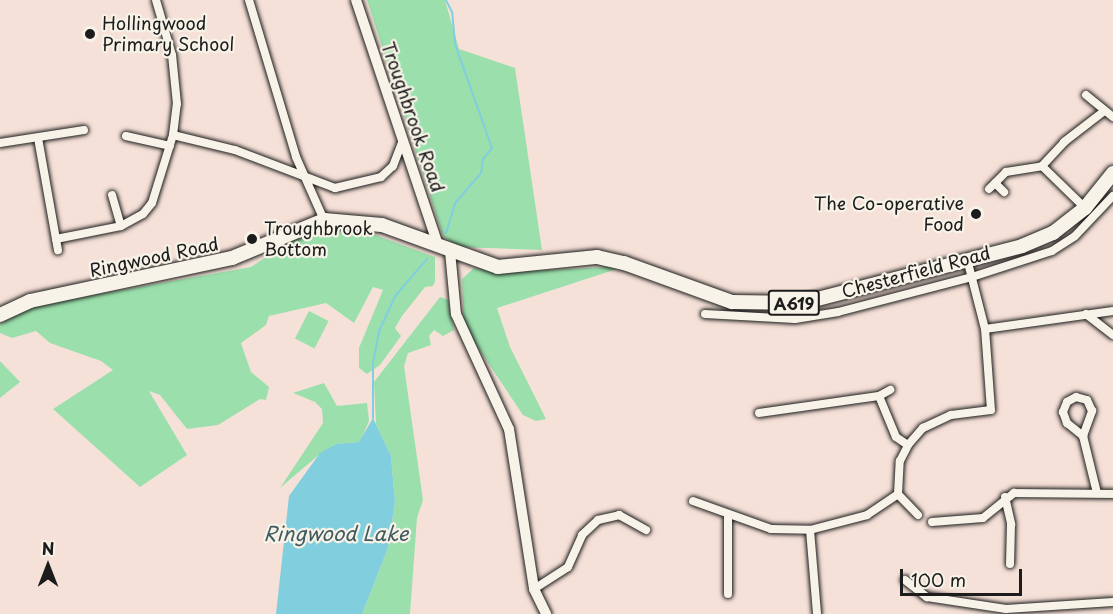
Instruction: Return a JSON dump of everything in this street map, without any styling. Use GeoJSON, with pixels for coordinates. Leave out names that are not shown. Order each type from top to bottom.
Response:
{"type":"FeatureCollection","features":[{"type":"Feature","properties":{"kind":"highway","name":"Chesterfield Road"},"geometry":{"type":"LineString","coordinates":[[444,248],[498,267],[597,257],[624,263],[714,298],[763,304],[829,298],[1022,246],[1053,233],[1085,208],[1113,173]]}},
{"type":"Feature","properties":{"kind":"highway","name":"Ringwood Road"},"geometry":{"type":"LineString","coordinates":[[0,315],[30,301],[222,261],[324,220],[382,225],[444,248]]}},
{"type":"Feature","properties":{"kind":"street"},"geometry":{"type":"LineString","coordinates":[[56,239],[122,226],[143,214],[152,203],[173,135],[174,72],[156,0]]}},
{"type":"Feature","properties":{"kind":"street"},"geometry":{"type":"LineString","coordinates":[[249,0],[304,178],[324,220]]}},
{"type":"Feature","properties":{"kind":"street","name":"Troughbrook Road"},"geometry":{"type":"LineString","coordinates":[[356,0],[402,143],[444,248],[456,314],[509,429],[534,589],[546,614]]}},
{"type":"Feature","properties":{"kind":"street"},"geometry":{"type":"LineString","coordinates":[[1086,95],[1103,112],[1113,117]]}},
{"type":"Feature","properties":{"kind":"street"},"geometry":{"type":"LineString","coordinates":[[989,189],[1006,172],[1042,166],[1064,142],[1081,133],[1103,112]]}},
{"type":"Feature","properties":{"kind":"street"},"geometry":{"type":"LineString","coordinates":[[0,143],[84,130]]}},
{"type":"Feature","properties":{"kind":"street"},"geometry":{"type":"LineString","coordinates":[[126,135],[170,146]]}},
{"type":"Feature","properties":{"kind":"street"},"geometry":{"type":"LineString","coordinates":[[173,135],[235,150],[335,188],[367,183],[393,166],[402,143]]}},
{"type":"Feature","properties":{"kind":"street"},"geometry":{"type":"LineString","coordinates":[[38,138],[58,250]]}},
{"type":"Feature","properties":{"kind":"street"},"geometry":{"type":"LineString","coordinates":[[1042,166],[1085,208]]}},
{"type":"Feature","properties":{"kind":"street"},"geometry":{"type":"LineString","coordinates":[[995,183],[1004,192]]}},
{"type":"Feature","properties":{"kind":"street"},"geometry":{"type":"LineString","coordinates":[[112,195],[122,226]]}},
{"type":"Feature","properties":{"kind":"street","name":"Chesterfield Road"},"geometry":{"type":"LineString","coordinates":[[705,314],[795,319],[838,312],[972,277],[1052,251],[1075,236],[1113,196]]}},
{"type":"Feature","properties":{"kind":"street"},"geometry":{"type":"LineString","coordinates":[[693,501],[728,517],[771,529],[810,530],[867,515],[897,494],[900,461],[908,445],[923,428],[951,415],[991,410],[985,329],[967,259]]}},
{"type":"Feature","properties":{"kind":"street"},"geometry":{"type":"LineString","coordinates":[[985,329],[1113,311]]}},
{"type":"Feature","properties":{"kind":"street"},"geometry":{"type":"LineString","coordinates":[[1086,314],[1113,335]]}},
{"type":"Feature","properties":{"kind":"street"},"geometry":{"type":"LineString","coordinates":[[759,413],[879,396],[891,390]]}},
{"type":"Feature","properties":{"kind":"street"},"geometry":{"type":"LineString","coordinates":[[879,396],[896,437],[908,445]]}},
{"type":"Feature","properties":{"kind":"street"},"geometry":{"type":"LineString","coordinates":[[1083,436],[1067,423],[1063,412],[1067,402],[1076,397],[1087,400],[1092,411],[1083,436],[1097,493]]}},
{"type":"Feature","properties":{"kind":"street"},"geometry":{"type":"LineString","coordinates":[[932,522],[982,518],[1005,497],[1014,493],[1113,494]]}},
{"type":"Feature","properties":{"kind":"street"},"geometry":{"type":"LineString","coordinates":[[897,494],[918,515]]}},
{"type":"Feature","properties":{"kind":"street"},"geometry":{"type":"LineString","coordinates":[[1005,497],[1011,524],[1010,564]]}},
{"type":"Feature","properties":{"kind":"street"},"geometry":{"type":"LineString","coordinates":[[534,589],[568,567],[582,535],[598,520],[619,514],[646,530]]}},
{"type":"Feature","properties":{"kind":"street"},"geometry":{"type":"LineString","coordinates":[[728,517],[728,594]]}},
{"type":"Feature","properties":{"kind":"street"},"geometry":{"type":"LineString","coordinates":[[810,530],[817,614]]}},
{"type":"Feature","properties":{"kind":"street"},"geometry":{"type":"LineString","coordinates":[[905,580],[927,597],[1035,612],[1113,602]]}},
{"type":"Feature","properties":{"kind":"street"},"geometry":{"type":"LineString","coordinates":[[1104,604],[1105,614]]}},
{"type":"Feature","properties":{"kind":"green space"},"geometry":{"type":"Polygon","coordinates":[[[367,0],[445,0],[459,49],[515,68],[542,250],[458,247],[443,236],[367,0]]]}},
{"type":"Feature","properties":{"kind":"green space"},"geometry":{"type":"Polygon","coordinates":[[[324,227],[370,233],[435,257],[433,286],[425,287],[402,316],[395,328],[401,336],[380,365],[367,374],[359,368],[359,348],[383,290],[373,287],[354,323],[326,303],[269,316],[266,325],[241,343],[251,372],[269,387],[266,400],[260,399],[218,425],[187,429],[160,395],[149,391],[187,455],[140,487],[53,409],[113,370],[101,361],[50,343],[36,331],[12,338],[0,333],[0,324],[32,306],[251,267],[291,241],[324,227]]]}},
{"type":"Feature","properties":{"kind":"green space"},"geometry":{"type":"Polygon","coordinates":[[[626,266],[497,308],[510,347],[546,419],[536,421],[523,415],[464,327],[462,279],[474,268],[510,272],[626,266]]]}},
{"type":"Feature","properties":{"kind":"green space"},"geometry":{"type":"Polygon","coordinates":[[[440,297],[448,300],[454,330],[443,336],[434,330],[429,336],[431,345],[408,353],[404,366],[423,500],[417,518],[410,614],[362,614],[388,548],[395,502],[391,456],[376,424],[374,382],[440,297]]]}},
{"type":"Feature","properties":{"kind":"green space"},"geometry":{"type":"Polygon","coordinates":[[[309,311],[329,321],[315,349],[295,339],[309,311]]]}},
{"type":"Feature","properties":{"kind":"green space"},"geometry":{"type":"Polygon","coordinates":[[[0,361],[20,382],[0,398],[0,361]]]}},
{"type":"Feature","properties":{"kind":"green space"},"geometry":{"type":"Polygon","coordinates":[[[324,383],[337,406],[367,403],[369,421],[360,442],[336,444],[321,453],[280,488],[323,423],[322,409],[315,402],[293,393],[324,383]]]}},
{"type":"Feature","properties":{"kind":"water","name":"Ringwood Lake"},"geometry":{"type":"Polygon","coordinates":[[[373,418],[391,456],[395,502],[388,548],[362,614],[276,614],[289,496],[320,453],[336,444],[359,442],[373,418]]]}},
{"type":"Feature","properties":{"kind":"waterway"},"geometry":{"type":"LineString","coordinates":[[446,0],[452,12],[455,44],[492,148],[483,159],[481,173],[455,203],[446,233]]}},
{"type":"Feature","properties":{"kind":"waterway"},"geometry":{"type":"LineString","coordinates":[[373,418],[373,363],[379,331],[396,295],[427,259]]}},
{"type":"Feature","properties":{"kind":"place","name":"Hollingwood Primary School"},"geometry":{"type":"Point","coordinates":[90,34]}},
{"type":"Feature","properties":{"kind":"place","name":"The Co-operative Food"},"geometry":{"type":"Point","coordinates":[976,214]}},
{"type":"Feature","properties":{"kind":"place","name":"Troughbrook Bottom"},"geometry":{"type":"Point","coordinates":[252,239]}}]}
